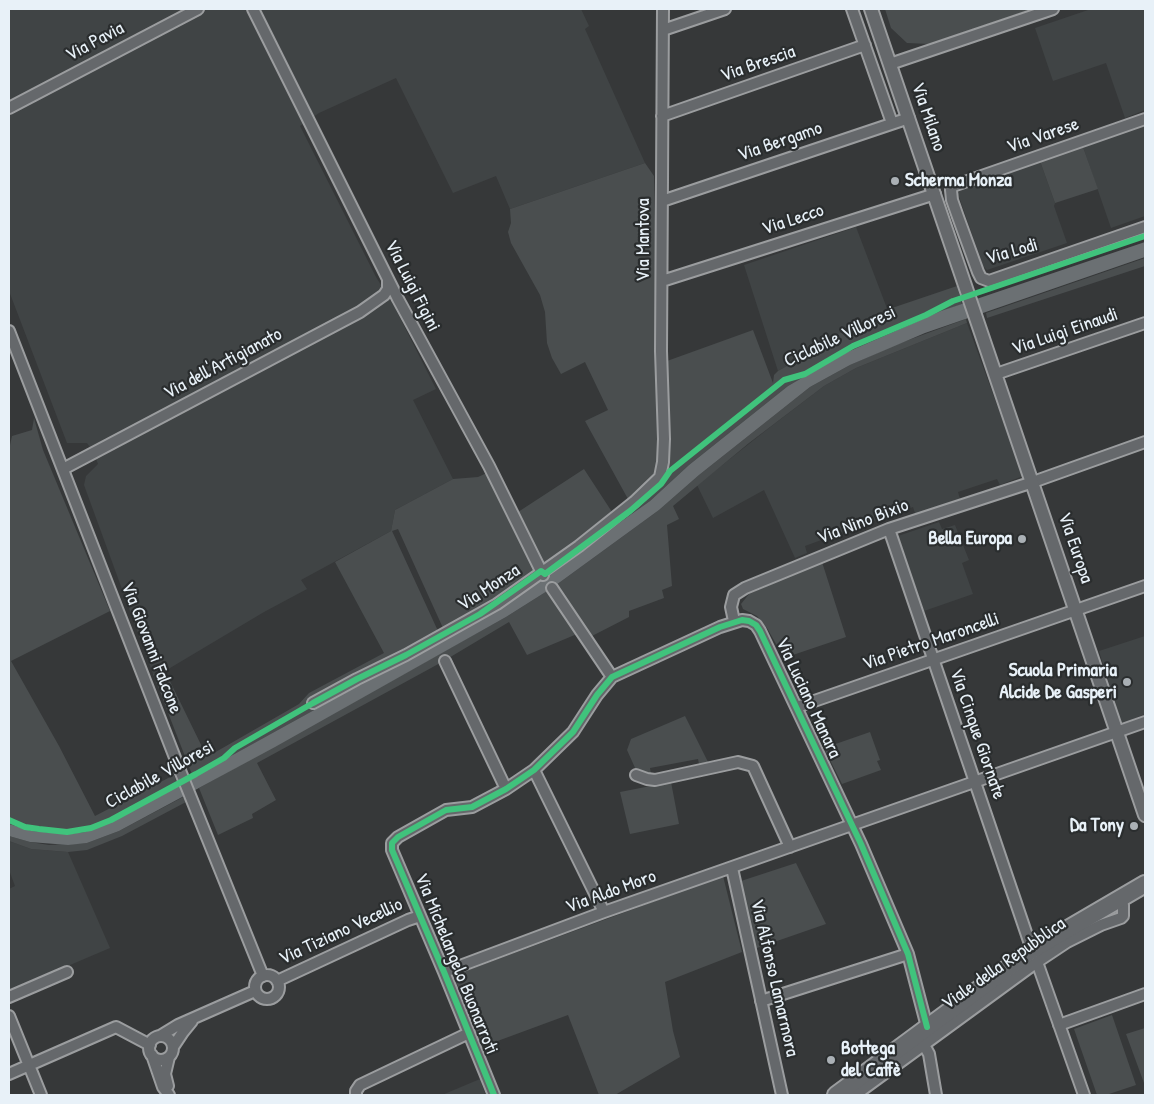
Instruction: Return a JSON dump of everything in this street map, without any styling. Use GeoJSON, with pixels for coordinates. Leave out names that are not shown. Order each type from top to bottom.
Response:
{"type":"FeatureCollection","features":[{"type":"Feature","properties":{"kind":"main road","name":"Viale della Repubblica"},"geometry":{"type":"LineString","coordinates":[[836,1095],[928,1027],[1034,956],[1067,929],[1145,884]]}},
{"type":"Feature","properties":{"kind":"main road","name":"Viale della Repubblica"},"geometry":{"type":"LineString","coordinates":[[1067,929],[1145,897]]}},
{"type":"Feature","properties":{"kind":"street","name":"Via Pavia"},"geometry":{"type":"LineString","coordinates":[[9,108],[198,9]]}},
{"type":"Feature","properties":{"kind":"street","name":"Via Luigi Figini"},"geometry":{"type":"LineString","coordinates":[[253,9],[388,280],[507,500],[543,574]]}},
{"type":"Feature","properties":{"kind":"street","name":"Via Mantova"},"geometry":{"type":"LineString","coordinates":[[662,471],[664,406],[661,351],[663,9]]}},
{"type":"Feature","properties":{"kind":"street"},"geometry":{"type":"LineString","coordinates":[[663,30],[725,9]]}},
{"type":"Feature","properties":{"kind":"street","name":"Via Milano"},"geometry":{"type":"LineString","coordinates":[[852,9],[892,123]]}},
{"type":"Feature","properties":{"kind":"street","name":"Via Milano"},"geometry":{"type":"LineString","coordinates":[[871,9],[969,296]]}},
{"type":"Feature","properties":{"kind":"street"},"geometry":{"type":"LineString","coordinates":[[890,64],[1053,9]]}},
{"type":"Feature","properties":{"kind":"street","name":"Via Brescia"},"geometry":{"type":"LineString","coordinates":[[662,116],[865,45]]}},
{"type":"Feature","properties":{"kind":"street","name":"Via Bergamo"},"geometry":{"type":"LineString","coordinates":[[662,200],[909,118]]}},
{"type":"Feature","properties":{"kind":"street","name":"Via Varese"},"geometry":{"type":"LineString","coordinates":[[953,186],[1145,119]]}},
{"type":"Feature","properties":{"kind":"street","name":"Via Lodi"},"geometry":{"type":"LineString","coordinates":[[953,186],[951,190],[952,200],[978,272],[981,278],[989,280],[1145,227]]}},
{"type":"Feature","properties":{"kind":"street","name":"Via Lecco"},"geometry":{"type":"LineString","coordinates":[[662,281],[934,194]]}},
{"type":"Feature","properties":{"kind":"street","name":"Via dell'Artigianato"},"geometry":{"type":"LineString","coordinates":[[63,469],[360,312],[384,295],[388,289],[388,280]]}},
{"type":"Feature","properties":{"kind":"street","name":"Via Europa"},"geometry":{"type":"LineString","coordinates":[[969,296],[1145,815]]}},
{"type":"Feature","properties":{"kind":"street","name":"Via Luigi Einaudi"},"geometry":{"type":"LineString","coordinates":[[996,374],[1145,323]]}},
{"type":"Feature","properties":{"kind":"street","name":"Via Giovanni Falcone"},"geometry":{"type":"LineString","coordinates":[[9,331],[179,768],[263,976]]}},
{"type":"Feature","properties":{"kind":"street","name":"Via Nino Bixio"},"geometry":{"type":"LineString","coordinates":[[734,621],[731,607],[734,595],[745,588],[889,529],[1033,482],[1145,442]]}},
{"type":"Feature","properties":{"kind":"street","name":"Via Monza"},"geometry":{"type":"LineString","coordinates":[[313,703],[480,614],[543,574],[634,502],[654,484],[662,471]]}},
{"type":"Feature","properties":{"kind":"street","name":"Via Cinque Giornate"},"geometry":{"type":"LineString","coordinates":[[889,529],[1034,956],[1084,1095]]}},
{"type":"Feature","properties":{"kind":"street","name":"Via Pietro Maroncelli"},"geometry":{"type":"LineString","coordinates":[[797,708],[1145,586]]}},
{"type":"Feature","properties":{"kind":"street"},"geometry":{"type":"LineString","coordinates":[[552,588],[612,677]]}},
{"type":"Feature","properties":{"kind":"street"},"geometry":{"type":"LineString","coordinates":[[445,661],[506,789],[534,770],[573,732],[612,677],[734,621]]}},
{"type":"Feature","properties":{"kind":"street","name":"Via Luciano Manara"},"geometry":{"type":"LineString","coordinates":[[734,621],[750,621],[756,625],[776,662],[852,824],[908,954],[928,1027]]}},
{"type":"Feature","properties":{"kind":"street","name":"Via Aldo Moro"},"geometry":{"type":"LineString","coordinates":[[444,972],[604,912],[1145,722]]}},
{"type":"Feature","properties":{"kind":"street"},"geometry":{"type":"LineString","coordinates":[[636,775],[655,780],[738,762],[753,766],[790,846]]}},
{"type":"Feature","properties":{"kind":"street"},"geometry":{"type":"LineString","coordinates":[[534,770],[604,912]]}},
{"type":"Feature","properties":{"kind":"street","name":"Via Michelangelo Buonarroti"},"geometry":{"type":"LineString","coordinates":[[494,1095],[392,850],[392,843],[398,837],[446,810],[472,807],[506,789]]}},
{"type":"Feature","properties":{"kind":"street","name":"Via Alfonso Lamarmora"},"geometry":{"type":"LineString","coordinates":[[732,868],[782,1095]]}},
{"type":"Feature","properties":{"kind":"street","name":"Viale della Repubblica"},"geometry":{"type":"LineString","coordinates":[[855,1095],[924,1045],[1034,956],[1101,925],[1121,918],[1123,916],[1123,905]]}},
{"type":"Feature","properties":{"kind":"street","name":"Via Tiziano Vecellio"},"geometry":{"type":"LineString","coordinates":[[277,981],[420,916]]}},
{"type":"Feature","properties":{"kind":"street"},"geometry":{"type":"LineString","coordinates":[[761,1001],[908,954]]}},
{"type":"Feature","properties":{"kind":"street"},"geometry":{"type":"LineString","coordinates":[[9,998],[67,972]]}},
{"type":"Feature","properties":{"kind":"street","name":"Via Tiziano Vecellio"},"geometry":{"type":"LineString","coordinates":[[263,976],[271,976],[277,981],[278,991],[272,998],[262,998],[255,991],[255,984],[263,976]]}},
{"type":"Feature","properties":{"kind":"street"},"geometry":{"type":"LineString","coordinates":[[169,1095],[163,1087],[151,1050],[153,1039],[178,1024],[194,1019],[255,991]]}},
{"type":"Feature","properties":{"kind":"street"},"geometry":{"type":"LineString","coordinates":[[1059,1025],[1145,994]]}},
{"type":"Feature","properties":{"kind":"street"},"geometry":{"type":"LineString","coordinates":[[9,1016],[41,1095]]}},
{"type":"Feature","properties":{"kind":"street"},"geometry":{"type":"LineString","coordinates":[[169,1095],[165,1074],[169,1057],[183,1032],[194,1019]]}},
{"type":"Feature","properties":{"kind":"street"},"geometry":{"type":"LineString","coordinates":[[9,1074],[116,1027],[151,1050],[162,1060],[169,1057]]}},
{"type":"Feature","properties":{"kind":"street"},"geometry":{"type":"LineString","coordinates":[[356,1093],[360,1086],[469,1033]]}},
{"type":"Feature","properties":{"kind":"street"},"geometry":{"type":"LineString","coordinates":[[160,1036],[168,1037],[174,1046]]}},
{"type":"Feature","properties":{"kind":"street"},"geometry":{"type":"LineString","coordinates":[[924,1045],[929,1054],[936,1095]]}},
{"type":"Feature","properties":{"kind":"shaded area"},"geometry":{"type":"Polygon","coordinates":[[[9,9],[581,9],[589,26],[585,29],[645,163],[510,209],[496,176],[453,193],[396,78],[319,113],[300,126],[376,277],[394,306],[436,389],[413,400],[453,479],[395,510],[391,531],[301,580],[307,589],[264,612],[165,671],[153,674],[84,485],[86,476],[98,464],[94,453],[87,443],[67,443],[9,291],[9,9]]]}},
{"type":"Feature","properties":{"kind":"shaded area"},"geometry":{"type":"Polygon","coordinates":[[[885,9],[1032,9],[930,44],[907,43],[891,28],[885,9]]]}},
{"type":"Feature","properties":{"kind":"shaded area"},"geometry":{"type":"Polygon","coordinates":[[[1091,9],[1145,9],[1145,110],[1125,118],[1106,63],[1053,81],[1035,28],[1091,9]]]}},
{"type":"Feature","properties":{"kind":"shaded area"},"geometry":{"type":"Polygon","coordinates":[[[1145,125],[1145,216],[1111,228],[1083,147],[1145,125]]]}},
{"type":"Feature","properties":{"kind":"shaded area"},"geometry":{"type":"Polygon","coordinates":[[[1083,147],[1098,189],[1055,203],[1040,161],[1083,147]]]}},
{"type":"Feature","properties":{"kind":"shaded area"},"geometry":{"type":"Polygon","coordinates":[[[1040,161],[1067,243],[987,270],[983,266],[958,194],[961,188],[1040,161]]]}},
{"type":"Feature","properties":{"kind":"shaded area"},"geometry":{"type":"Polygon","coordinates":[[[645,163],[654,176],[660,438],[656,476],[669,462],[667,361],[753,330],[773,383],[774,375],[778,371],[811,352],[813,346],[892,308],[957,286],[962,304],[920,320],[843,354],[788,386],[689,465],[650,501],[499,608],[193,777],[153,674],[165,671],[207,757],[299,704],[309,693],[384,653],[335,562],[391,531],[395,510],[453,479],[478,477],[489,472],[515,514],[584,469],[612,512],[628,499],[585,421],[608,410],[585,362],[561,374],[552,358],[547,343],[545,312],[540,295],[511,243],[508,232],[511,223],[510,209],[645,163]],[[398,529],[392,531],[438,631],[443,628],[398,529]]]}},
{"type":"Feature","properties":{"kind":"shaded area"},"geometry":{"type":"Polygon","coordinates":[[[856,227],[888,311],[813,346],[811,352],[778,371],[744,265],[856,227]]]}},
{"type":"Feature","properties":{"kind":"shaded area"},"geometry":{"type":"Polygon","coordinates":[[[1145,242],[1145,257],[925,333],[850,365],[810,387],[699,475],[659,510],[552,588],[506,617],[275,747],[119,831],[87,843],[68,845],[30,842],[9,836],[9,824],[32,831],[68,834],[85,832],[113,821],[499,608],[650,501],[689,465],[788,386],[843,354],[941,311],[1145,242]]]}},
{"type":"Feature","properties":{"kind":"shaded area"},"geometry":{"type":"Polygon","coordinates":[[[1145,258],[1145,266],[987,318],[986,313],[1145,258]]]}},
{"type":"Feature","properties":{"kind":"shaded area"},"geometry":{"type":"Polygon","coordinates":[[[966,319],[967,323],[856,368],[824,386],[749,443],[673,506],[679,519],[667,525],[672,586],[662,590],[664,598],[629,611],[629,617],[590,637],[558,590],[551,596],[577,634],[527,655],[509,622],[442,662],[257,763],[276,800],[252,814],[253,818],[218,835],[199,788],[506,617],[552,588],[659,510],[699,475],[810,387],[850,365],[895,345],[966,319]]]}},
{"type":"Feature","properties":{"kind":"shaded area"},"geometry":{"type":"Polygon","coordinates":[[[967,323],[1023,476],[1000,485],[997,479],[958,492],[960,499],[916,516],[913,507],[854,528],[805,546],[807,553],[795,558],[764,490],[713,518],[697,485],[769,428],[824,386],[856,368],[967,323]]]}},
{"type":"Feature","properties":{"kind":"shaded area"},"geometry":{"type":"Polygon","coordinates":[[[34,418],[43,450],[110,611],[11,661],[59,746],[95,816],[174,775],[178,786],[99,827],[85,832],[68,834],[32,831],[9,824],[9,450],[12,436],[32,430],[34,418]]]}},
{"type":"Feature","properties":{"kind":"shaded area"},"geometry":{"type":"Polygon","coordinates":[[[939,522],[942,529],[955,525],[969,560],[962,563],[973,594],[924,611],[898,536],[939,522]]]}},
{"type":"Feature","properties":{"kind":"shaded area"},"geometry":{"type":"Polygon","coordinates":[[[822,562],[846,637],[784,658],[767,628],[757,616],[743,609],[741,604],[749,594],[822,562]]]}},
{"type":"Feature","properties":{"kind":"shaded area","name":"Scuola Primaria Alcide De Gasperi"},"geometry":{"type":"Polygon","coordinates":[[[1145,636],[1145,714],[1121,724],[1099,651],[1145,636]]]}},
{"type":"Feature","properties":{"kind":"shaded area"},"geometry":{"type":"Polygon","coordinates":[[[685,716],[708,762],[699,764],[698,759],[650,768],[651,774],[644,774],[636,770],[627,750],[631,739],[685,716]]]}},
{"type":"Feature","properties":{"kind":"shaded area"},"geometry":{"type":"Polygon","coordinates":[[[870,732],[880,760],[877,761],[881,770],[842,784],[824,748],[870,732]]]}},
{"type":"Feature","properties":{"kind":"shaded area"},"geometry":{"type":"Polygon","coordinates":[[[671,782],[679,824],[630,834],[620,792],[671,782]]]}},
{"type":"Feature","properties":{"kind":"shaded area"},"geometry":{"type":"Polygon","coordinates":[[[183,797],[186,802],[122,836],[87,850],[68,852],[31,849],[9,841],[9,836],[49,845],[87,843],[119,831],[183,797]]]}},
{"type":"Feature","properties":{"kind":"shaded area"},"geometry":{"type":"Polygon","coordinates":[[[9,841],[31,849],[68,852],[110,948],[9,991],[9,889],[15,886],[9,870],[9,841]]]}},
{"type":"Feature","properties":{"kind":"shaded area"},"geometry":{"type":"Polygon","coordinates":[[[796,863],[826,924],[754,949],[741,881],[796,863]]]}},
{"type":"Feature","properties":{"kind":"shaded area"},"geometry":{"type":"Polygon","coordinates":[[[723,876],[742,952],[665,982],[673,1031],[680,1057],[615,1095],[599,1095],[568,1015],[484,1046],[455,979],[458,974],[723,876]]]}},
{"type":"Feature","properties":{"kind":"shaded area"},"geometry":{"type":"Polygon","coordinates":[[[1112,1015],[1136,1085],[1106,1095],[1097,1095],[1074,1029],[1112,1015]]]}},
{"type":"Feature","properties":{"kind":"shaded area"},"geometry":{"type":"Polygon","coordinates":[[[1145,1028],[1145,1083],[1144,1083],[1126,1034],[1145,1028]]]}},
{"type":"Feature","properties":{"kind":"shaded area"},"geometry":{"type":"Polygon","coordinates":[[[480,1079],[485,1093],[483,1095],[442,1095],[480,1079]]]}},
{"type":"Feature","properties":{"kind":"cycle path","name":"Ciclabile Villoresi"},"geometry":{"type":"LineString","coordinates":[[9,820],[25,827],[67,832],[91,828],[111,820],[224,758],[235,748],[313,703],[480,614],[541,571],[545,574],[630,511],[661,484],[670,471],[784,380],[805,374],[853,346],[926,315],[953,301],[1145,236]]}},
{"type":"Feature","properties":{"kind":"cycle path"},"geometry":{"type":"LineString","coordinates":[[494,1095],[392,850],[392,843],[398,837],[446,810],[472,807],[506,789],[534,770],[573,732],[597,695],[612,677],[720,627],[742,620],[756,625],[760,631],[861,844],[908,954],[927,1027]]}},
{"type":"Feature","properties":{"kind":"place","name":"Scherma Monza"},"geometry":{"type":"Point","coordinates":[895,181]}},
{"type":"Feature","properties":{"kind":"place","name":"Bella Europa"},"geometry":{"type":"Point","coordinates":[1022,539]}},
{"type":"Feature","properties":{"kind":"place","name":"Scuola Primaria Alcide De Gasperi"},"geometry":{"type":"Point","coordinates":[1127,682]}},
{"type":"Feature","properties":{"kind":"place","name":"Da Tony"},"geometry":{"type":"Point","coordinates":[1134,826]}},
{"type":"Feature","properties":{"kind":"place","name":"Bottega del Caffè"},"geometry":{"type":"Point","coordinates":[831,1060]}}]}
